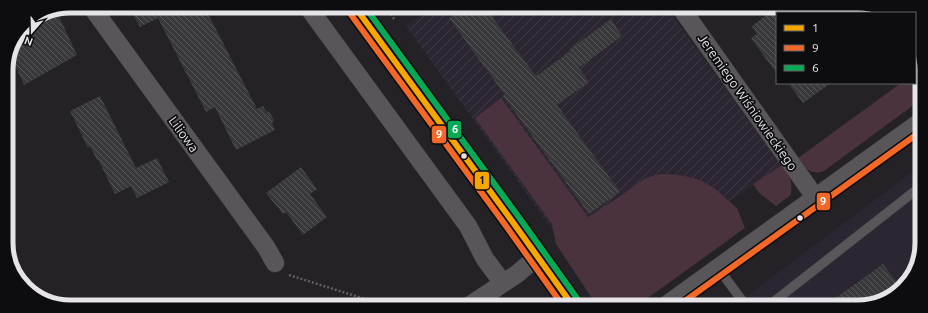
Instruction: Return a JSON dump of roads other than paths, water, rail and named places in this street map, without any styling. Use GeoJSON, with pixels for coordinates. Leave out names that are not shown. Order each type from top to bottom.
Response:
{"type":"FeatureCollection","features":[{"type":"Feature","properties":{"kind":"main road"},"geometry":{"type":"LineString","coordinates":[[359,13],[569,300]]}},
{"type":"Feature","properties":{"kind":"street","name":"Liliowa"},"geometry":{"type":"LineString","coordinates":[[96,13],[266,247],[275,263]]}},
{"type":"Feature","properties":{"kind":"street"},"geometry":{"type":"LineString","coordinates":[[312,13],[468,226],[485,259],[503,283]]}},
{"type":"Feature","properties":{"kind":"street","name":"Jeremiego Wiśniowieckiego"},"geometry":{"type":"LineString","coordinates":[[685,13],[815,197]]}},
{"type":"Feature","properties":{"kind":"street"},"geometry":{"type":"LineString","coordinates":[[673,300],[915,126]]}},
{"type":"Feature","properties":{"kind":"street"},"geometry":{"type":"LineString","coordinates":[[478,300],[516,274],[537,257]]}},
{"type":"Feature","properties":{"kind":"lane"},"geometry":{"type":"LineString","coordinates":[[776,300],[915,192]]}},
{"type":"Feature","properties":{"kind":"lane"},"geometry":{"type":"LineString","coordinates":[[718,268],[742,300]]}}]}
